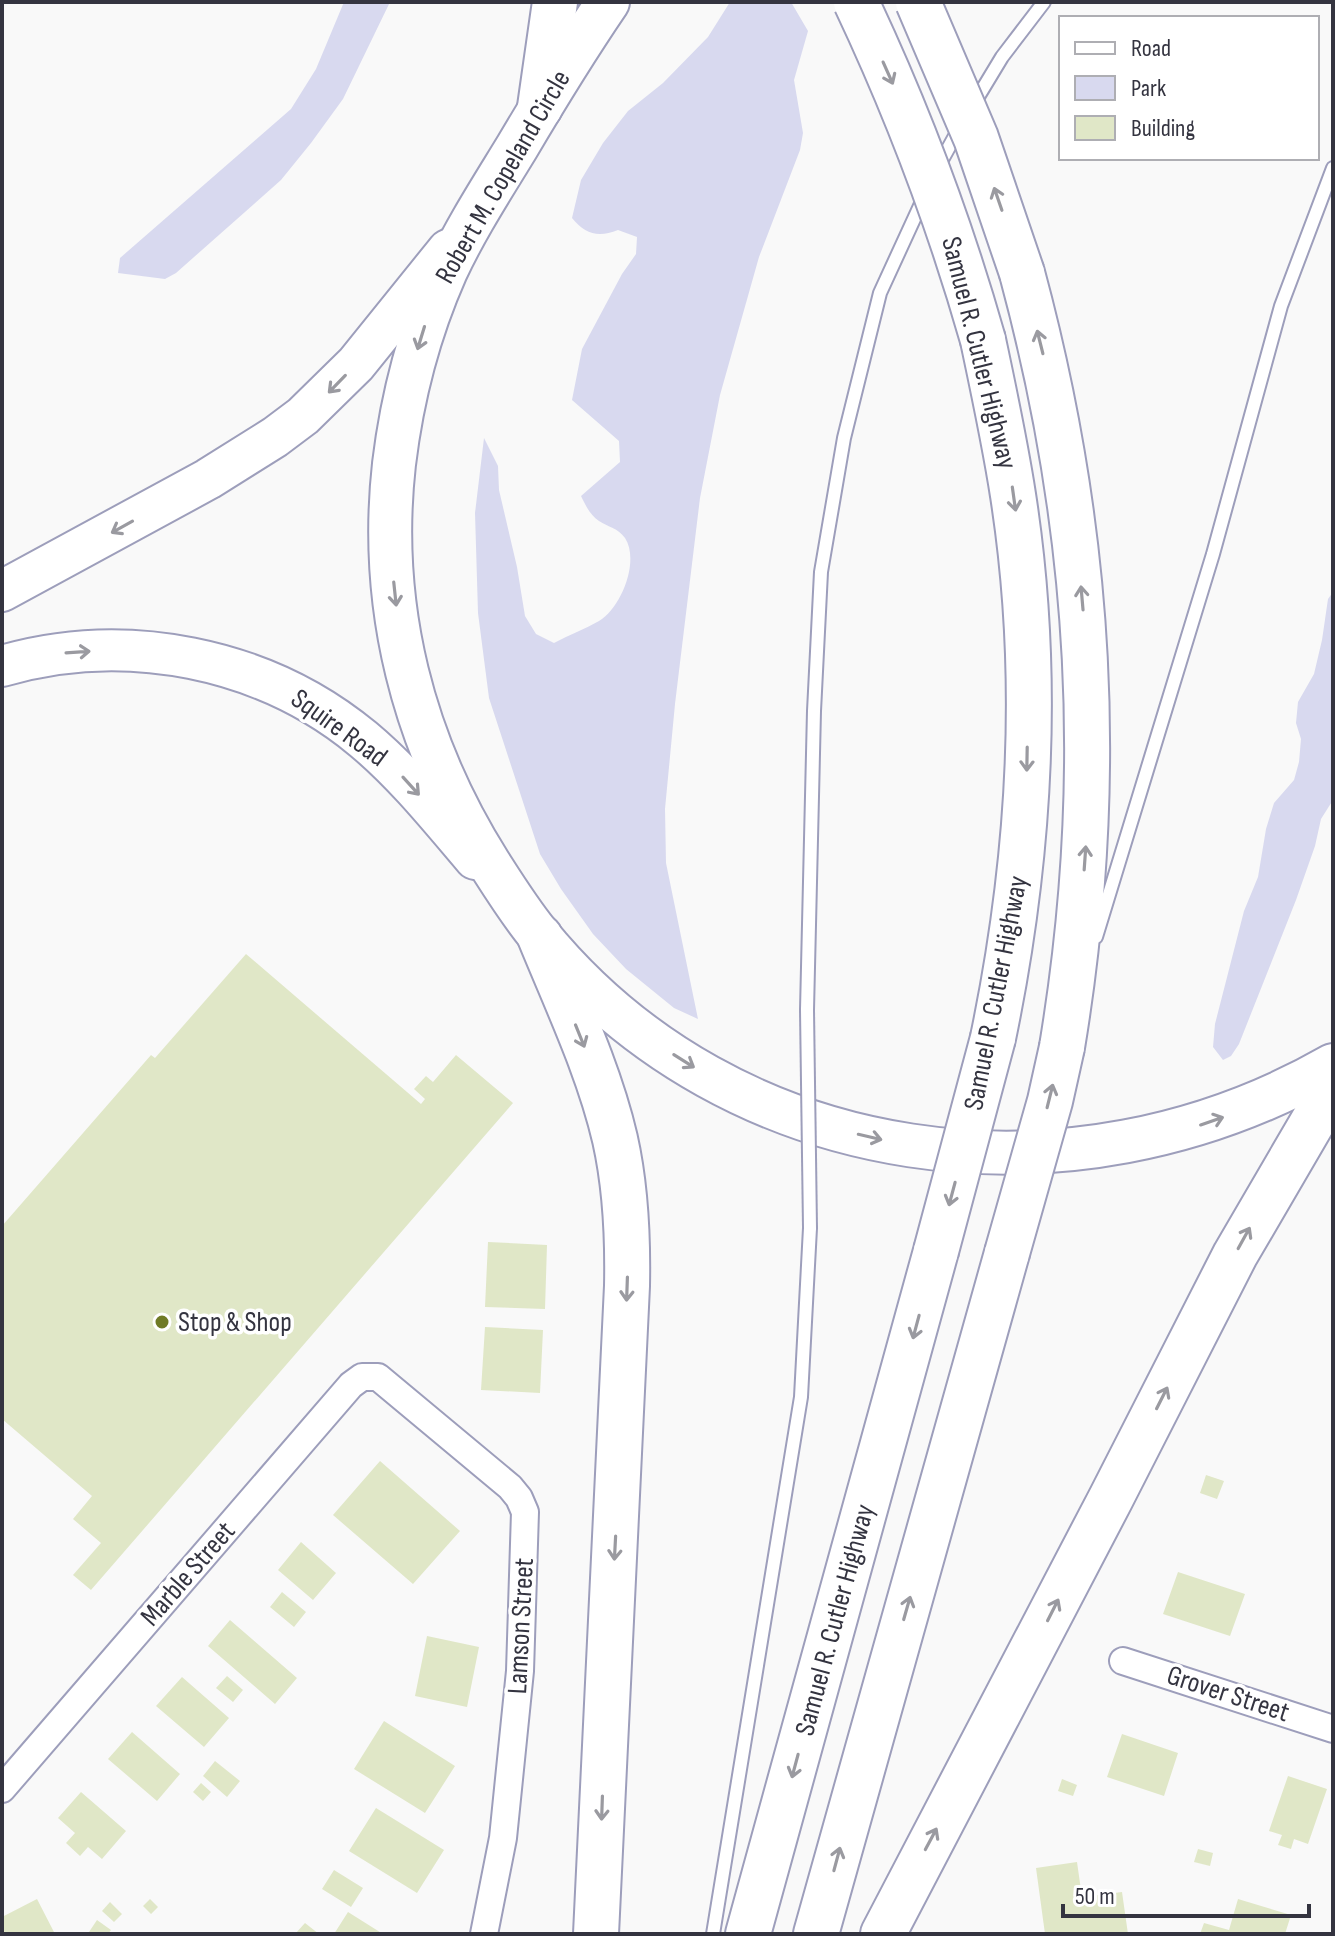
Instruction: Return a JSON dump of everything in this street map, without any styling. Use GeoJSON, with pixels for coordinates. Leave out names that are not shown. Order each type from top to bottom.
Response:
{"type":"FeatureCollection","features":[{"type":"Feature","properties":{"kind":"highway"},"geometry":{"type":"LineString","coordinates":[[540,107],[555,2]]}},
{"type":"Feature","properties":{"kind":"highway","name":"Robert M. Copeland Circle"},"geometry":{"type":"LineString","coordinates":[[608,2],[540,107],[446,271],[408,384],[394,467],[392,556],[402,653],[416,710],[427,741],[469,830],[531,925],[574,974],[624,1020],[701,1071],[757,1100],[801,1118],[850,1133],[907,1145],[1015,1154],[1121,1144],[1173,1133],[1232,1114],[1287,1090],[1333,1065]]}},
{"type":"Feature","properties":{"kind":"highway","name":"Samuel R. Cutler Highway"},"geometry":{"type":"LineString","coordinates":[[748,1934],[993,1038],[1015,916],[1026,797],[1028,678],[1023,588],[1014,497],[983,340],[942,206],[856,2]]}},
{"type":"Feature","properties":{"kind":"highway","name":"Samuel R. Cutler Highway"},"geometry":{"type":"LineString","coordinates":[[816,1934],[1050,1101],[1073,983],[1086,846],[1087,667],[1080,575],[1069,486],[1041,345],[1022,273],[976,138],[918,2]]}},
{"type":"Feature","properties":{"kind":"highway"},"geometry":{"type":"LineString","coordinates":[[531,925],[607,1109],[621,1166],[627,1224],[627,1286],[596,1934]]}},
{"type":"Feature","properties":{"kind":"highway"},"geometry":{"type":"LineString","coordinates":[[883,1934],[1235,1255],[1333,1087]]}},
{"type":"Feature","properties":{"kind":"main road"},"geometry":{"type":"LineString","coordinates":[[2,591],[208,479],[303,416],[356,364],[476,215]]}},
{"type":"Feature","properties":{"kind":"main road","name":"Squire Road"},"geometry":{"type":"LineString","coordinates":[[2,666],[56,653],[142,652],[218,665],[287,688],[337,719],[383,757],[531,925]]}},
{"type":"Feature","properties":{"kind":"street","name":"Marble Street"},"geometry":{"type":"LineString","coordinates":[[2,1789],[351,1385],[368,1376],[382,1380]]}},
{"type":"Feature","properties":{"kind":"street","name":"Lamson Street"},"geometry":{"type":"LineString","coordinates":[[382,1380],[510,1487],[519,1498],[527,1518],[520,1671],[503,1838],[484,1934]]}},
{"type":"Feature","properties":{"kind":"street","name":"Grover Street"},"geometry":{"type":"LineString","coordinates":[[1123,1661],[1333,1729]]}},
{"type":"Feature","properties":{"kind":"lane"},"geometry":{"type":"LineString","coordinates":[[713,1934],[801,1397],[810,1228],[807,1010],[814,711],[821,572],[844,438],[880,293],[945,153],[1002,57],[1044,2]]}},
{"type":"Feature","properties":{"kind":"lane"},"geometry":{"type":"LineString","coordinates":[[1062,1047],[1213,554],[1281,306],[1333,168]]}},
{"type":"Feature","properties":{"kind":"green space"},"geometry":{"type":"Polygon","coordinates":[[[344,2],[390,2],[343,99],[281,180],[176,273],[165,279],[118,273],[120,258],[291,109],[316,69],[344,2]]]}},
{"type":"Feature","properties":{"kind":"green space"},"geometry":{"type":"Polygon","coordinates":[[[730,2],[791,2],[808,31],[794,80],[803,133],[800,150],[759,257],[720,395],[700,498],[675,704],[665,809],[666,863],[698,1019],[674,1008],[626,969],[593,934],[540,854],[489,698],[478,613],[475,513],[484,438],[498,466],[499,490],[525,616],[536,634],[554,643],[599,621],[621,595],[630,559],[625,538],[593,516],[581,496],[620,462],[619,441],[572,400],[582,349],[636,254],[637,237],[618,230],[592,233],[572,218],[581,180],[603,143],[628,111],[663,83],[708,37],[730,2]]]}},
{"type":"Feature","properties":{"kind":"green space"},"geometry":{"type":"Polygon","coordinates":[[[1333,592],[1333,800],[1321,819],[1296,900],[1239,1044],[1231,1056],[1223,1060],[1213,1047],[1215,1024],[1244,911],[1258,877],[1274,803],[1294,780],[1299,762],[1298,702],[1314,674],[1328,599],[1333,592]]]}},
{"type":"Feature","properties":{"kind":"building","name":"Stop & Shop"},"geometry":{"type":"Polygon","coordinates":[[[246,954],[421,1104],[425,1099],[414,1089],[426,1076],[433,1082],[456,1055],[513,1103],[91,1590],[73,1575],[101,1543],[73,1519],[92,1496],[2,1419],[2,1226],[151,1055],[155,1058],[246,954]]]}},
{"type":"Feature","properties":{"kind":"building"},"geometry":{"type":"Polygon","coordinates":[[[488,1242],[547,1245],[545,1309],[485,1307],[488,1242]]]}},
{"type":"Feature","properties":{"kind":"building"},"geometry":{"type":"Polygon","coordinates":[[[485,1327],[543,1330],[540,1393],[481,1390],[485,1327]]]}},
{"type":"Feature","properties":{"kind":"building"},"geometry":{"type":"Polygon","coordinates":[[[380,1461],[460,1531],[413,1584],[333,1515],[380,1461]]]}},
{"type":"Feature","properties":{"kind":"building"},"geometry":{"type":"Polygon","coordinates":[[[1206,1475],[1224,1481],[1217,1499],[1200,1493],[1206,1475]]]}},
{"type":"Feature","properties":{"kind":"building"},"geometry":{"type":"Polygon","coordinates":[[[301,1542],[336,1573],[313,1600],[278,1570],[301,1542]]]}},
{"type":"Feature","properties":{"kind":"building"},"geometry":{"type":"Polygon","coordinates":[[[1178,1572],[1245,1594],[1230,1636],[1163,1614],[1178,1572]]]}},
{"type":"Feature","properties":{"kind":"building"},"geometry":{"type":"Polygon","coordinates":[[[282,1592],[306,1612],[294,1627],[270,1607],[282,1592]]]}},
{"type":"Feature","properties":{"kind":"building"},"geometry":{"type":"Polygon","coordinates":[[[230,1620],[297,1678],[275,1704],[208,1646],[230,1620]]]}},
{"type":"Feature","properties":{"kind":"building"},"geometry":{"type":"Polygon","coordinates":[[[427,1636],[479,1647],[467,1707],[415,1696],[427,1636]]]}},
{"type":"Feature","properties":{"kind":"building"},"geometry":{"type":"Polygon","coordinates":[[[227,1676],[243,1690],[233,1702],[216,1688],[227,1676]]]}},
{"type":"Feature","properties":{"kind":"building"},"geometry":{"type":"Polygon","coordinates":[[[182,1677],[229,1718],[204,1747],[156,1706],[182,1677]]]}},
{"type":"Feature","properties":{"kind":"building"},"geometry":{"type":"Polygon","coordinates":[[[384,1721],[455,1766],[425,1813],[354,1769],[384,1721]]]}},
{"type":"Feature","properties":{"kind":"building"},"geometry":{"type":"Polygon","coordinates":[[[132,1732],[180,1774],[157,1801],[108,1759],[132,1732]]]}},
{"type":"Feature","properties":{"kind":"building"},"geometry":{"type":"Polygon","coordinates":[[[1122,1734],[1178,1753],[1164,1796],[1107,1777],[1122,1734]]]}},
{"type":"Feature","properties":{"kind":"building"},"geometry":{"type":"Polygon","coordinates":[[[215,1761],[240,1781],[227,1797],[203,1776],[215,1761]]]}},
{"type":"Feature","properties":{"kind":"building"},"geometry":{"type":"Polygon","coordinates":[[[1288,1776],[1327,1789],[1308,1844],[1294,1839],[1291,1849],[1278,1845],[1282,1835],[1269,1831],[1288,1776]]]}},
{"type":"Feature","properties":{"kind":"building"},"geometry":{"type":"Polygon","coordinates":[[[1062,1779],[1077,1785],[1073,1796],[1058,1791],[1062,1779]]]}},
{"type":"Feature","properties":{"kind":"building"},"geometry":{"type":"Polygon","coordinates":[[[201,1783],[211,1792],[203,1801],[193,1792],[201,1783]]]}},
{"type":"Feature","properties":{"kind":"building"},"geometry":{"type":"Polygon","coordinates":[[[81,1792],[126,1831],[102,1859],[88,1847],[80,1856],[66,1843],[75,1833],[58,1818],[81,1792]]]}},
{"type":"Feature","properties":{"kind":"building"},"geometry":{"type":"Polygon","coordinates":[[[376,1808],[444,1850],[417,1893],[349,1851],[376,1808]]]}},
{"type":"Feature","properties":{"kind":"building"},"geometry":{"type":"Polygon","coordinates":[[[1198,1849],[1213,1853],[1210,1866],[1194,1862],[1198,1849]]]}},
{"type":"Feature","properties":{"kind":"building"},"geometry":{"type":"Polygon","coordinates":[[[1077,1862],[1082,1897],[1122,1892],[1128,1934],[1045,1934],[1036,1868],[1077,1862]]]}},
{"type":"Feature","properties":{"kind":"building"},"geometry":{"type":"Polygon","coordinates":[[[334,1870],[363,1888],[351,1907],[322,1889],[334,1870]]]}},
{"type":"Feature","properties":{"kind":"building"},"geometry":{"type":"Polygon","coordinates":[[[37,1899],[55,1934],[3,1934],[2,1917],[37,1899]]]}},
{"type":"Feature","properties":{"kind":"building"},"geometry":{"type":"Polygon","coordinates":[[[150,1899],[158,1907],[151,1914],[143,1906],[150,1899]]]}},
{"type":"Feature","properties":{"kind":"building"},"geometry":{"type":"Polygon","coordinates":[[[1238,1899],[1291,1915],[1285,1934],[1200,1934],[1204,1923],[1229,1930],[1238,1899]]]}},
{"type":"Feature","properties":{"kind":"building"},"geometry":{"type":"Polygon","coordinates":[[[110,1902],[122,1914],[114,1922],[102,1911],[110,1902]]]}},
{"type":"Feature","properties":{"kind":"building"},"geometry":{"type":"Polygon","coordinates":[[[348,1912],[383,1934],[334,1934],[348,1912]]]}},
{"type":"Feature","properties":{"kind":"building"},"geometry":{"type":"Polygon","coordinates":[[[97,1920],[111,1930],[108,1934],[89,1932],[97,1920]]]}},
{"type":"Feature","properties":{"kind":"building"},"geometry":{"type":"Polygon","coordinates":[[[305,1923],[319,1934],[295,1934],[305,1923]]]}},
{"type":"Feature","properties":{"kind":"place","name":"Stop & Shop"},"geometry":{"type":"Point","coordinates":[162,1322]}}]}
